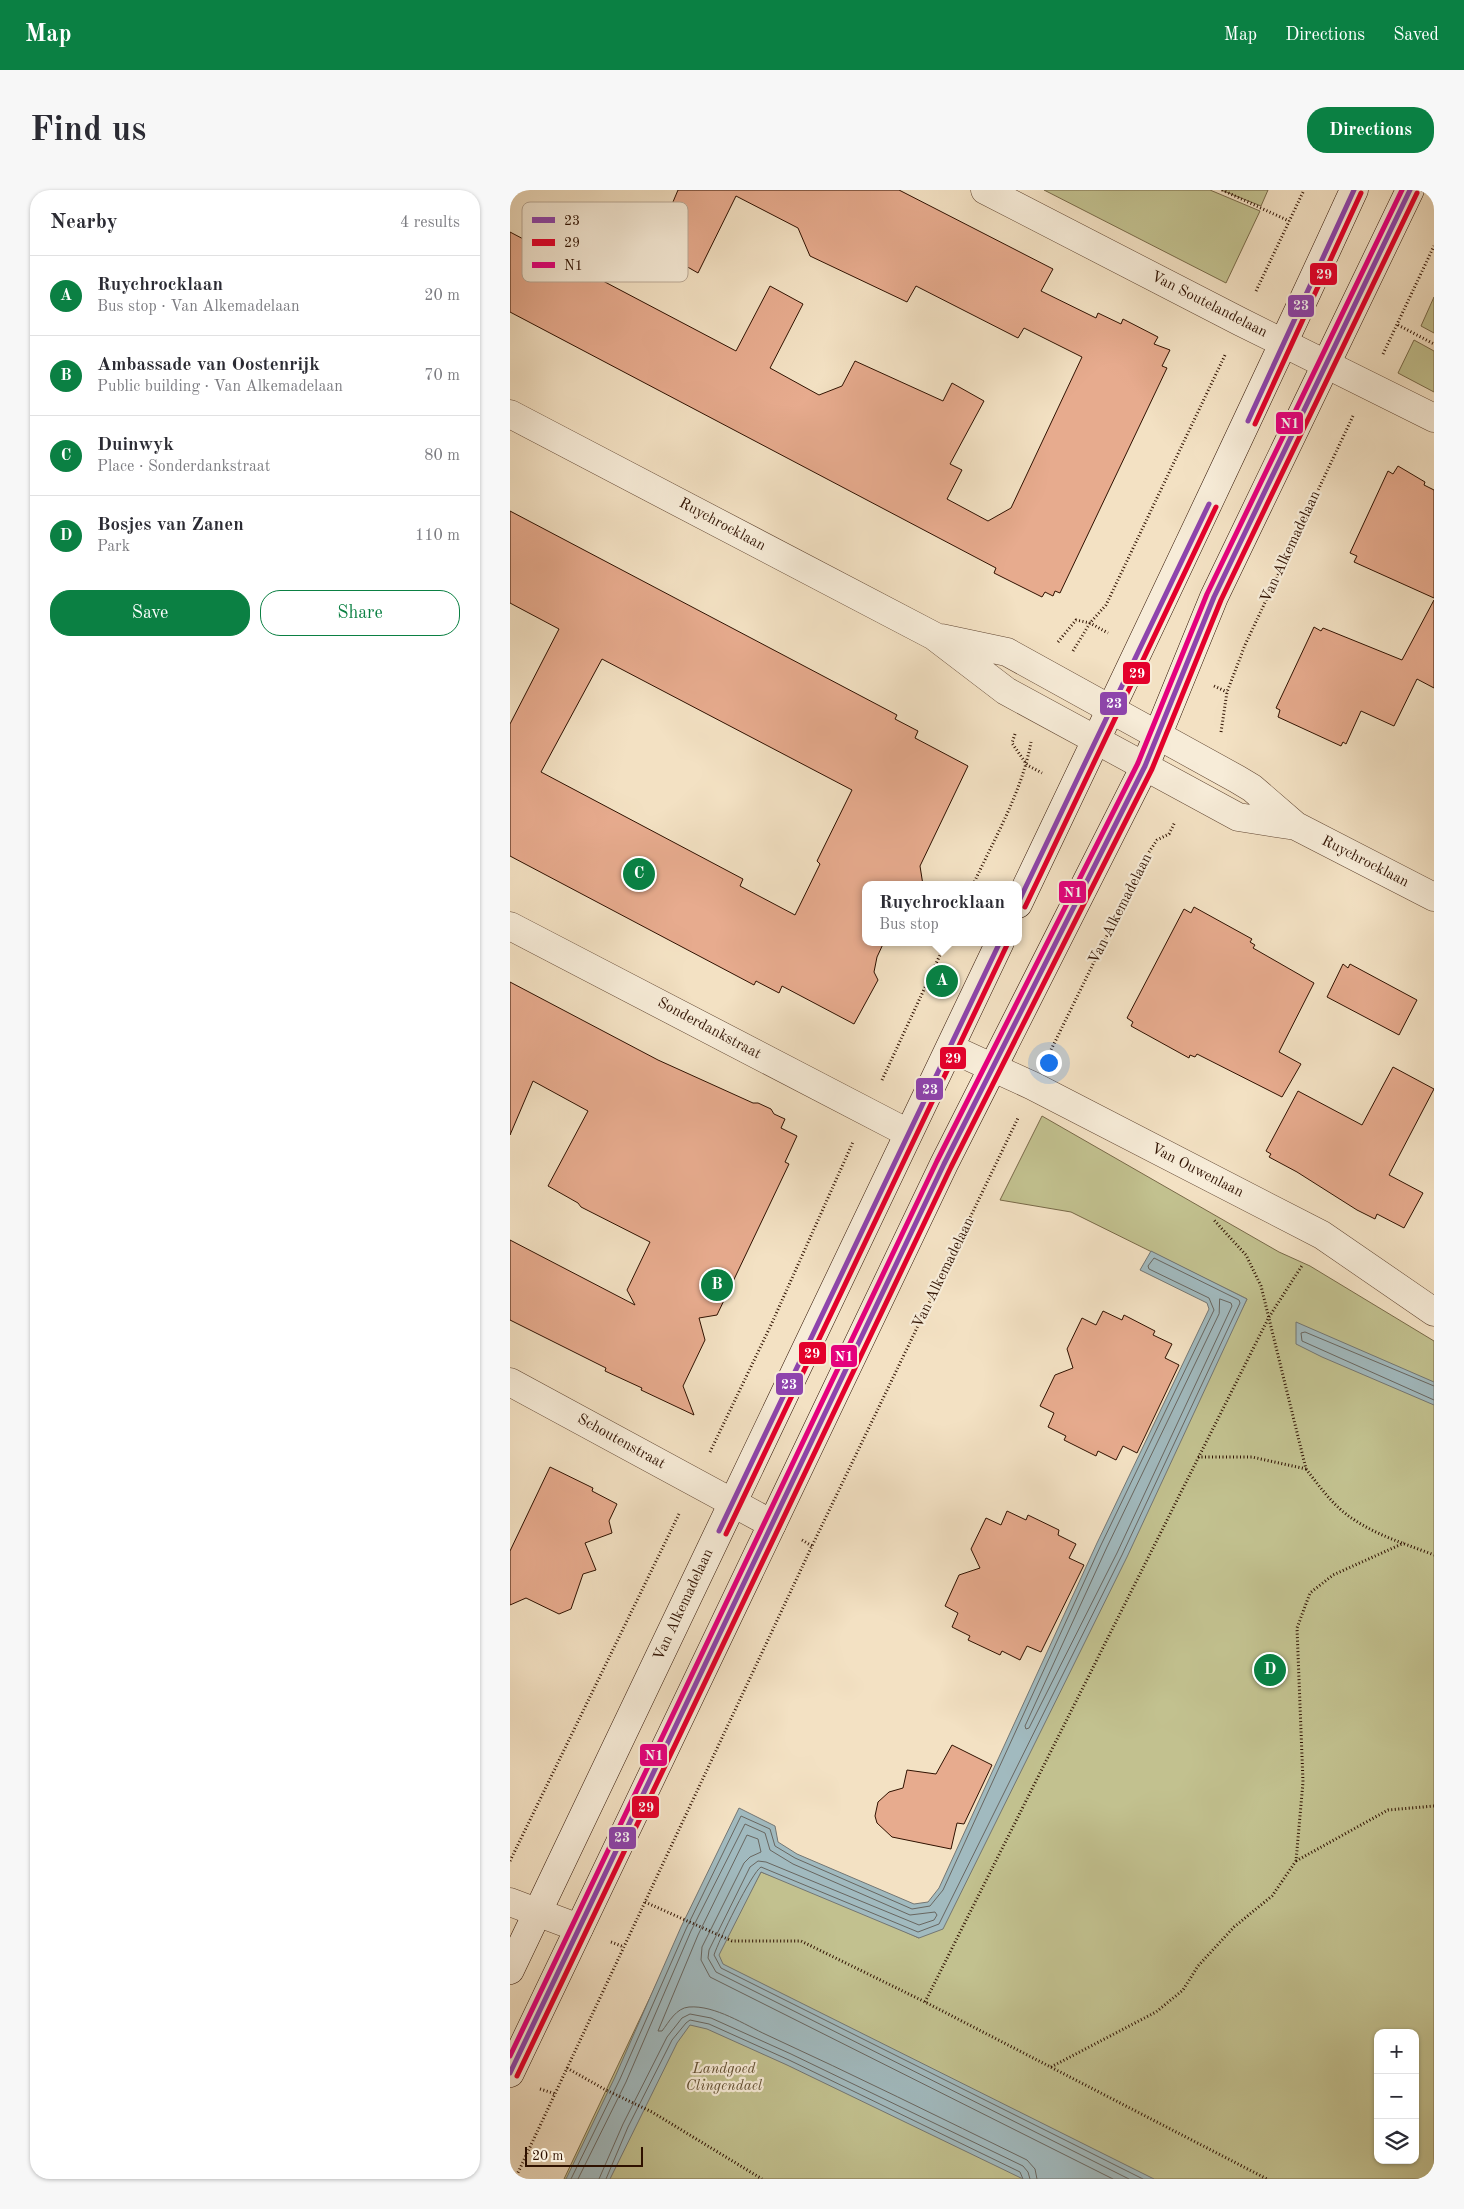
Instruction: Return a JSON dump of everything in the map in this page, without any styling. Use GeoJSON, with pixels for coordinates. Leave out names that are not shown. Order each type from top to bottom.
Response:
{"type":"FeatureCollection","features":[{"type":"Feature","properties":{"kind":"main road","name":"Van Soutelandelaan"},"geometry":{"type":"LineString","coordinates":[[985,190],[1284,344],[1434,418]]}},
{"type":"Feature","properties":{"kind":"main road"},"geometry":{"type":"LineString","coordinates":[[1022,895],[1094,739],[1284,344],[1354,190]]}},
{"type":"Feature","properties":{"kind":"main road"},"geometry":{"type":"LineString","coordinates":[[510,2074],[944,1164],[1118,816],[1145,766],[1214,597],[1324,364],[1410,190]]}},
{"type":"Feature","properties":{"kind":"main road","name":"Ruychrocklaan"},"geometry":{"type":"LineString","coordinates":[[510,414],[934,636],[991,682],[1238,817],[1296,826]]}},
{"type":"Feature","properties":{"kind":"main road","name":"Ruychrocklaan"},"geometry":{"type":"LineString","coordinates":[[934,636],[1007,652],[1252,788],[1296,826],[1434,897]]}},
{"type":"Feature","properties":{"kind":"main road","name":"Sonderdankstraat"},"geometry":{"type":"LineString","coordinates":[[510,926],[908,1133]]}},
{"type":"Feature","properties":{"kind":"main road","name":"Van Alkemadelaan"},"geometry":{"type":"LineString","coordinates":[[510,1970],[998,946]]}},
{"type":"Feature","properties":{"kind":"main road","name":"Van Ouwenlaan"},"geometry":{"type":"LineString","coordinates":[[950,1048],[1033,1086],[1322,1235],[1434,1312]]}},
{"type":"Feature","properties":{"kind":"main road","name":"Schoutenstraat"},"geometry":{"type":"LineString","coordinates":[[510,1382],[772,1524]]}},
{"type":"Feature","properties":{"kind":"main road"},"geometry":{"type":"LineString","coordinates":[[510,1902],[579,1928]]}},
{"type":"Feature","properties":{"kind":"path"},"geometry":{"type":"LineString","coordinates":[[1222,190],[1289,221]]}},
{"type":"Feature","properties":{"kind":"path"},"geometry":{"type":"LineString","coordinates":[[1057,680],[1090,623],[1106,605],[1304,190]]}},
{"type":"Feature","properties":{"kind":"path","name":"Van Alkemadelaan"},"geometry":{"type":"LineString","coordinates":[[1205,762],[1222,728],[1227,692],[1245,645],[1434,246]]}},
{"type":"Feature","properties":{"kind":"path"},"geometry":{"type":"LineString","coordinates":[[1398,325],[1434,344]]}},
{"type":"Feature","properties":{"kind":"path"},"geometry":{"type":"LineString","coordinates":[[975,881],[1027,765],[1033,728],[1041,711]]}},
{"type":"Feature","properties":{"kind":"path","name":"Van Alkemadelaan"},"geometry":{"type":"LineString","coordinates":[[515,2179],[812,1546],[1033,1086],[1145,858],[1156,840],[1168,834],[1190,791]]}},
{"type":"Feature","properties":{"kind":"path"},"geometry":{"type":"LineString","coordinates":[[510,1861],[771,1325],[944,946]]}},
{"type":"Feature","properties":{"kind":"path"},"geometry":{"type":"LineString","coordinates":[[1206,1212],[1246,1255],[1261,1286],[1306,1469],[1324,1493],[1352,1519],[1388,1539],[1434,1555]]}},
{"type":"Feature","properties":{"kind":"path"},"geometry":{"type":"LineString","coordinates":[[925,2002],[1269,1317],[1322,1235]]}},
{"type":"Feature","properties":{"kind":"path"},"geometry":{"type":"LineString","coordinates":[[1198,1457],[1252,1457],[1306,1469]]}},
{"type":"Feature","properties":{"kind":"path"},"geometry":{"type":"LineString","coordinates":[[1296,1861],[1303,1782],[1297,1628],[1310,1593],[1333,1575],[1404,1544]]}},
{"type":"Feature","properties":{"kind":"path"},"geometry":{"type":"LineString","coordinates":[[1051,2066],[1156,2012],[1183,1990],[1198,1966],[1234,1927],[1272,1896],[1296,1861],[1388,1810],[1434,1806]]}},
{"type":"Feature","properties":{"kind":"path"},"geometry":{"type":"LineString","coordinates":[[645,1902],[732,1941],[801,1941],[1051,2066],[1267,2179]]}},
{"type":"Feature","properties":{"kind":"path"},"geometry":{"type":"LineString","coordinates":[[567,2068],[604,2089],[652,2112],[762,2179]]}},
{"type":"Feature","properties":{"kind":"green space"},"geometry":{"type":"Polygon","coordinates":[[[1044,190],[1210,190],[1260,211],[1226,283],[1044,190]]]}},
{"type":"Feature","properties":{"kind":"green space"},"geometry":{"type":"Polygon","coordinates":[[[1221,190],[1268,190],[1261,206],[1221,190]]]}},
{"type":"Feature","properties":{"kind":"green space"},"geometry":{"type":"Polygon","coordinates":[[[1434,297],[1434,333],[1421,326],[1434,297]]]}},
{"type":"Feature","properties":{"kind":"green space"},"geometry":{"type":"Polygon","coordinates":[[[1414,340],[1434,351],[1434,392],[1398,373],[1414,340]]]}},
{"type":"Feature","properties":{"kind":"green space","name":"Landgoed Clingendael"},"geometry":{"type":"Polygon","coordinates":[[[1042,1116],[1279,1252],[1310,1266],[1434,1341],[1434,2179],[564,2179],[664,1968],[746,1900],[761,1872],[828,1897],[919,1938],[1247,1299],[1071,1212],[1000,1200],[1042,1116]]]}},
{"type":"Feature","properties":{"kind":"water"},"geometry":{"type":"Polygon","coordinates":[[[1151,1251],[1247,1299],[1127,1557],[943,1929],[919,1938],[761,1872],[719,1955],[723,1964],[1154,2179],[1023,2179],[787,2065],[707,2029],[690,2025],[677,2043],[610,2179],[566,2179],[615,2077],[681,1927],[739,1808],[775,1826],[778,1842],[797,1854],[914,1904],[928,1902],[939,1888],[1097,1543],[1209,1309],[1207,1303],[1140,1270],[1151,1251]]]}},
{"type":"Feature","properties":{"kind":"water"},"geometry":{"type":"Polygon","coordinates":[[[1296,1322],[1434,1382],[1434,1405],[1296,1344],[1296,1322]]]}},
{"type":"Feature","properties":{"kind":"building"},"geometry":{"type":"Polygon","coordinates":[[[678,190],[899,190],[1053,269],[1041,291],[1096,318],[1098,313],[1121,324],[1123,319],[1158,337],[1154,344],[1170,350],[1162,366],[1167,368],[1060,593],[1055,591],[1053,596],[1045,592],[1042,597],[994,573],[996,568],[510,312],[510,232],[522,238],[522,282],[605,282],[736,351],[770,286],[803,304],[770,368],[819,395],[842,386],[855,361],[943,401],[952,383],[984,401],[950,464],[962,470],[947,499],[988,521],[1011,508],[1082,357],[1024,328],[1018,338],[916,286],[907,302],[810,256],[798,228],[736,196],[698,273],[688,267],[688,202],[673,202],[678,190]]]}},
{"type":"Feature","properties":{"kind":"building"},"geometry":{"type":"Polygon","coordinates":[[[1398,466],[1425,482],[1424,485],[1434,490],[1434,598],[1354,562],[1357,556],[1350,553],[1388,471],[1393,474],[1398,466]]]}},
{"type":"Feature","properties":{"kind":"building"},"geometry":{"type":"Polygon","coordinates":[[[510,511],[897,715],[895,719],[918,731],[915,738],[968,766],[920,866],[922,881],[862,881],[862,946],[882,946],[877,957],[874,972],[878,980],[854,1024],[782,986],[779,993],[756,981],[754,985],[510,856],[510,724],[559,629],[510,603],[510,511]],[[602,659],[541,772],[743,879],[740,886],[795,915],[820,864],[817,861],[852,790],[602,659]]]}},
{"type":"Feature","properties":{"kind":"building"},"geometry":{"type":"Polygon","coordinates":[[[1434,600],[1434,688],[1417,679],[1394,726],[1361,711],[1346,744],[1343,742],[1341,746],[1278,717],[1280,710],[1276,708],[1314,627],[1321,631],[1323,628],[1402,660],[1434,600]]]}},
{"type":"Feature","properties":{"kind":"building"},"geometry":{"type":"Polygon","coordinates":[[[1194,907],[1252,939],[1250,942],[1255,945],[1253,948],[1314,983],[1279,1052],[1301,1064],[1282,1097],[1197,1054],[1195,1057],[1190,1055],[1189,1058],[1131,1026],[1133,1022],[1127,1018],[1184,909],[1191,913],[1194,907]]]}},
{"type":"Feature","properties":{"kind":"building"},"geometry":{"type":"Polygon","coordinates":[[[1343,964],[1348,968],[1350,964],[1417,1000],[1399,1035],[1327,997],[1343,964]]]}},
{"type":"Feature","properties":{"kind":"building"},"geometry":{"type":"Polygon","coordinates":[[[510,982],[658,1060],[753,1103],[758,1103],[771,1109],[774,1114],[785,1119],[781,1128],[797,1136],[785,1162],[789,1164],[717,1315],[699,1318],[705,1340],[683,1386],[694,1415],[641,1390],[642,1388],[605,1371],[606,1368],[510,1320],[510,1240],[635,1305],[627,1290],[650,1242],[581,1207],[578,1203],[548,1186],[588,1111],[533,1081],[510,1135],[510,982]]]}},
{"type":"Feature","properties":{"kind":"building"},"geometry":{"type":"Polygon","coordinates":[[[1393,1067],[1434,1089],[1389,1175],[1423,1193],[1404,1228],[1377,1214],[1375,1219],[1357,1210],[1297,1172],[1269,1157],[1271,1154],[1266,1151],[1298,1091],[1362,1125],[1393,1067]]]}},
{"type":"Feature","properties":{"kind":"building"},"geometry":{"type":"Polygon","coordinates":[[[1103,1311],[1122,1320],[1124,1315],[1155,1331],[1153,1335],[1172,1344],[1165,1358],[1179,1365],[1137,1453],[1123,1446],[1116,1460],[1098,1451],[1096,1456],[1064,1440],[1066,1436],[1048,1427],[1054,1413],[1040,1406],[1055,1375],[1073,1368],[1067,1349],[1082,1318],[1096,1325],[1103,1311]]]}},
{"type":"Feature","properties":{"kind":"building"},"geometry":{"type":"Polygon","coordinates":[[[550,1467],[593,1488],[592,1491],[617,1504],[609,1521],[612,1533],[585,1543],[596,1570],[583,1574],[571,1609],[559,1614],[526,1598],[510,1605],[510,1551],[550,1467]]]}},
{"type":"Feature","properties":{"kind":"building"},"geometry":{"type":"Polygon","coordinates":[[[1007,1511],[1026,1520],[1028,1515],[1059,1530],[1058,1535],[1076,1544],[1069,1558],[1084,1565],[1041,1652],[1027,1646],[1020,1660],[1002,1651],[1000,1655],[968,1640],[970,1636],[952,1627],[958,1613],[945,1606],[959,1575],[980,1568],[971,1549],[986,1518],[1001,1525],[1007,1511]]]}},
{"type":"Feature","properties":{"kind":"building"},"geometry":{"type":"Polygon","coordinates":[[[952,1745],[992,1765],[964,1824],[957,1823],[951,1849],[892,1837],[877,1823],[875,1816],[878,1802],[889,1792],[903,1788],[907,1770],[936,1774],[952,1745]]]}},
{"type":"Feature","properties":{"kind":"transit line","name":"23"},"geometry":{"type":"LineString","coordinates":[[1248,421],[1354,190]]}},
{"type":"Feature","properties":{"kind":"transit line","name":"N1"},"geometry":{"type":"LineString","coordinates":[[510,2056],[937,1161],[1138,763],[1207,594],[1402,190]]}},
{"type":"Feature","properties":{"kind":"transit line","name":"23"},"geometry":{"type":"LineString","coordinates":[[510,2073],[944,1164],[1145,766],[1214,597],[1410,190]]}},
{"type":"Feature","properties":{"kind":"transit line","name":"29"},"geometry":{"type":"LineString","coordinates":[[1255,424],[1361,193]]}},
{"type":"Feature","properties":{"kind":"transit line","name":"29"},"geometry":{"type":"LineString","coordinates":[[517,2076],[951,1167],[1152,769],[1221,600],[1417,193]]}},
{"type":"Feature","properties":{"kind":"transit line","name":"23"},"geometry":{"type":"LineString","coordinates":[[1022,895],[1209,504]]}},
{"type":"Feature","properties":{"kind":"transit line","name":"29"},"geometry":{"type":"LineString","coordinates":[[1025,907],[1216,507]]}},
{"type":"Feature","properties":{"kind":"transit line","name":"23"},"geometry":{"type":"LineString","coordinates":[[719,1531],[998,946]]}},
{"type":"Feature","properties":{"kind":"transit line","name":"29"},"geometry":{"type":"LineString","coordinates":[[726,1534],[1007,946]]}},
{"type":"Feature","properties":{"kind":"place","name":"Duinwyk"},"geometry":{"type":"Point","coordinates":[639,874]}},
{"type":"Feature","properties":{"kind":"place","name":"Ruychrocklaan"},"geometry":{"type":"Point","coordinates":[942,981]}},
{"type":"Feature","properties":{"kind":"place","name":"Ambassade van Oostenrijk"},"geometry":{"type":"Point","coordinates":[717,1285]}},
{"type":"Feature","properties":{"kind":"place","name":"Bosjes van Zanen"},"geometry":{"type":"Point","coordinates":[1270,1670]}}]}
